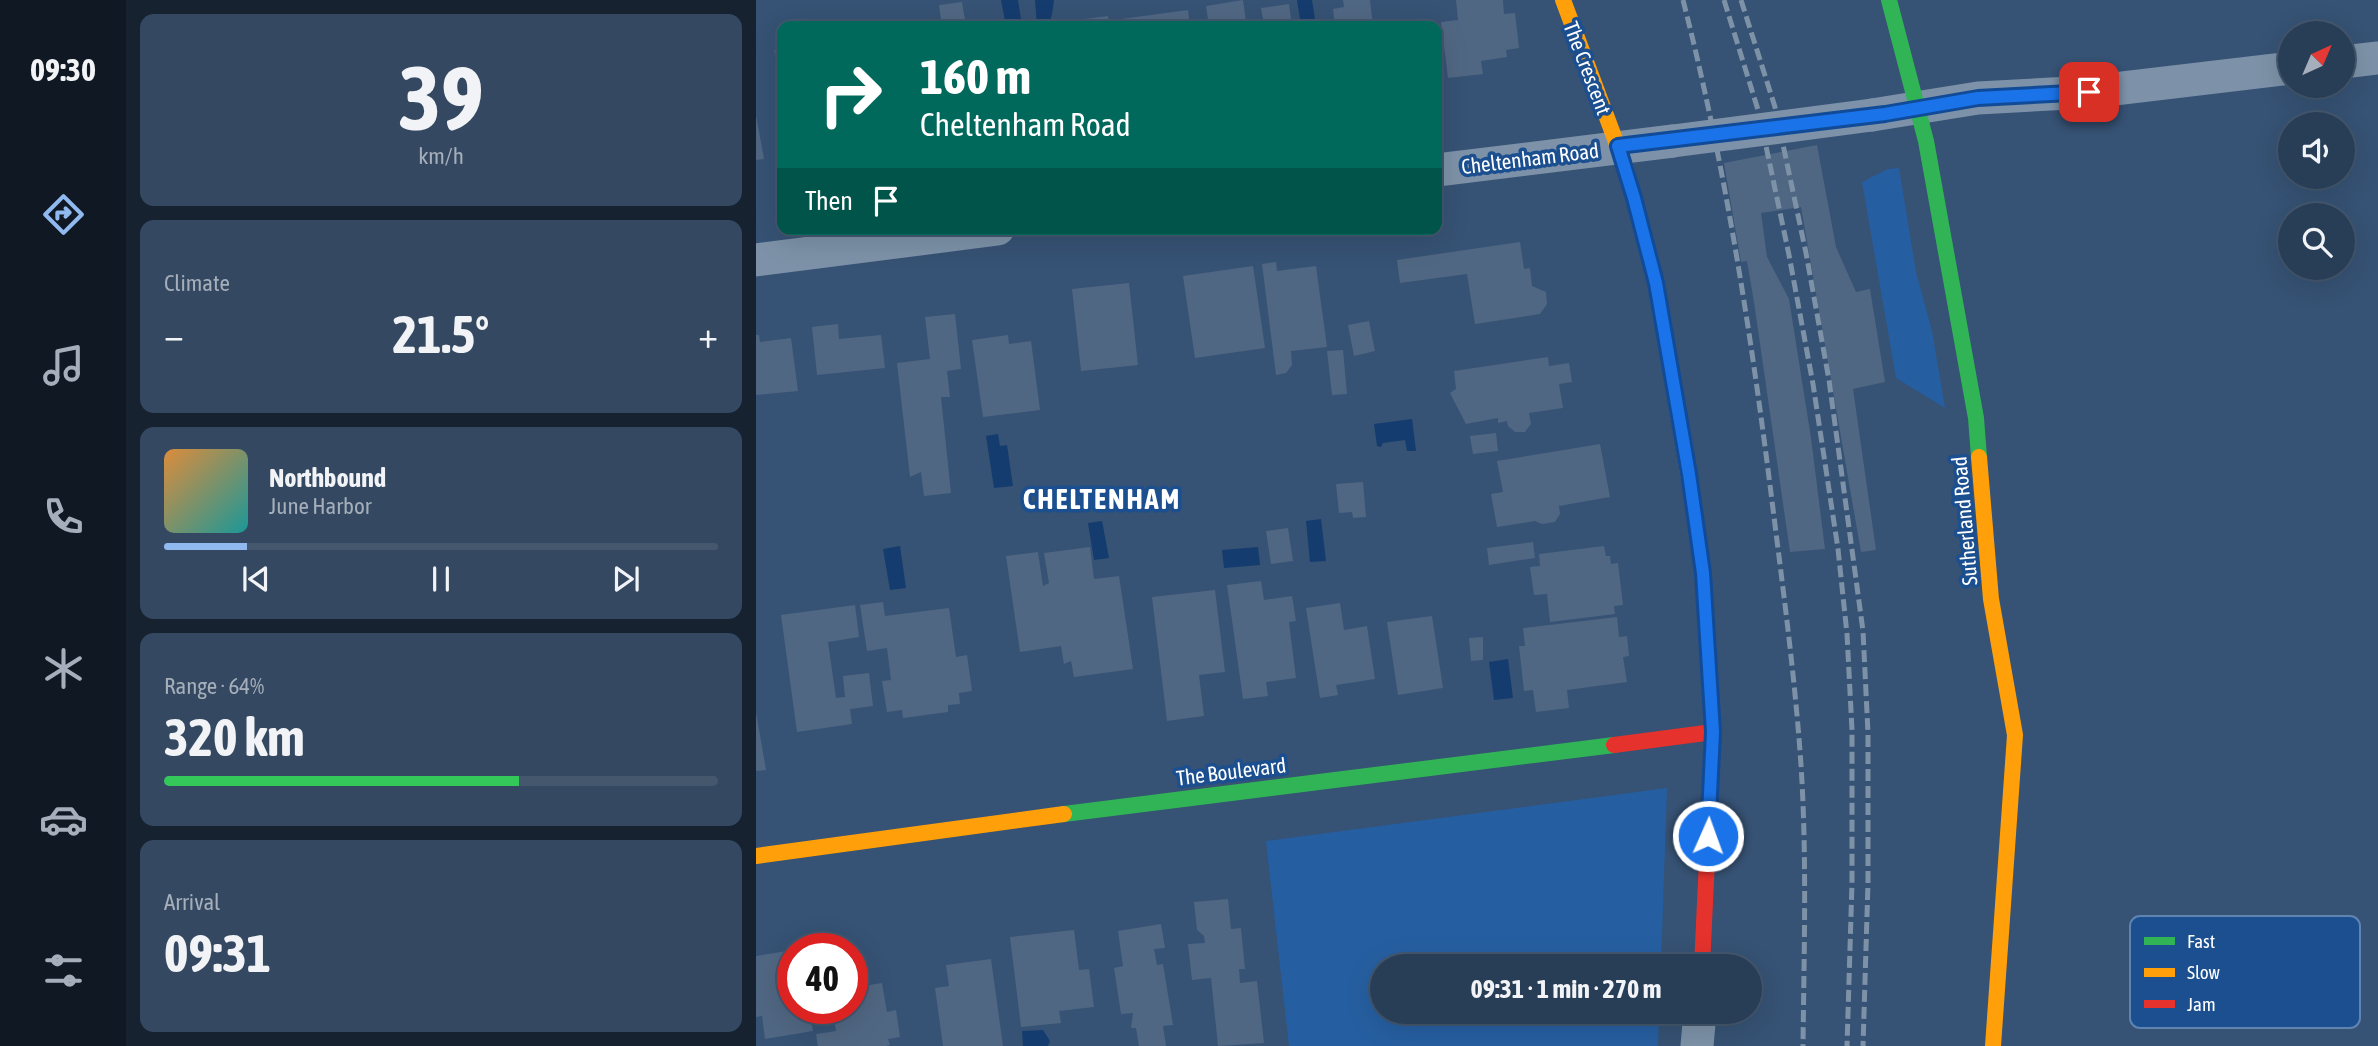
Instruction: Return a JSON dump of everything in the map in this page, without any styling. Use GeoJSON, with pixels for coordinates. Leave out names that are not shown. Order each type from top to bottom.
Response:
{"type":"FeatureCollection","features":[{"type":"Feature","properties":{"kind":"street","name":"The Crescent"},"geometry":{"type":"LineString","coordinates":[[1563,0],[1618,146],[1634,198],[1656,283],[1689,474],[1703,573],[1713,732],[1703,954]]}},
{"type":"Feature","properties":{"kind":"street","name":"Sutherland Road"},"geometry":{"type":"LineString","coordinates":[[1889,0],[1926,141],[1976,418],[1991,599],[2015,735],[1993,1046]]}},
{"type":"Feature","properties":{"kind":"street"},"geometry":{"type":"LineString","coordinates":[[2356,61],[2378,58]]}},
{"type":"Feature","properties":{"kind":"street","name":"Cheltenham Road"},"geometry":{"type":"LineString","coordinates":[[1442,169],[1872,116],[1978,98],[2089,92],[2278,70]]}},
{"type":"Feature","properties":{"kind":"street"},"geometry":{"type":"LineString","coordinates":[[756,260],[951,235]]}},
{"type":"Feature","properties":{"kind":"street","name":"The Boulevard"},"geometry":{"type":"LineString","coordinates":[[756,856],[891,836],[1713,732]]}},
{"type":"Feature","properties":{"kind":"street"},"geometry":{"type":"LineString","coordinates":[[1697,1046],[1699,1024]]}},
{"type":"Feature","properties":{"kind":"shaded area"},"geometry":{"type":"Polygon","coordinates":[[[1001,0],[1018,0],[1021,21],[1005,21],[1001,0]]]}},
{"type":"Feature","properties":{"kind":"shaded area"},"geometry":{"type":"Polygon","coordinates":[[[1035,0],[1054,0],[1050,21],[1037,21],[1035,0]]]}},
{"type":"Feature","properties":{"kind":"shaded area"},"geometry":{"type":"Polygon","coordinates":[[[1297,0],[1312,0],[1315,21],[1300,21],[1297,0]]]}},
{"type":"Feature","properties":{"kind":"shaded area"},"geometry":{"type":"Polygon","coordinates":[[[1899,168],[1916,272],[1932,331],[1945,408],[1896,378],[1862,182],[1888,169],[1899,168]]]}},
{"type":"Feature","properties":{"kind":"shaded area"},"geometry":{"type":"Polygon","coordinates":[[[1412,419],[1416,451],[1407,451],[1405,440],[1377,446],[1374,424],[1412,419]]]}},
{"type":"Feature","properties":{"kind":"shaded area"},"geometry":{"type":"Polygon","coordinates":[[[998,434],[1000,446],[1007,445],[1013,486],[994,488],[986,436],[998,434]]]}},
{"type":"Feature","properties":{"kind":"shaded area"},"geometry":{"type":"Polygon","coordinates":[[[1321,519],[1326,561],[1310,562],[1306,521],[1321,519]]]}},
{"type":"Feature","properties":{"kind":"shaded area"},"geometry":{"type":"Polygon","coordinates":[[[1102,521],[1109,558],[1094,560],[1088,523],[1102,521]]]}},
{"type":"Feature","properties":{"kind":"shaded area"},"geometry":{"type":"Polygon","coordinates":[[[900,546],[906,588],[890,590],[883,549],[900,546]]]}},
{"type":"Feature","properties":{"kind":"shaded area"},"geometry":{"type":"Polygon","coordinates":[[[1258,547],[1260,565],[1224,568],[1222,550],[1258,547]]]}},
{"type":"Feature","properties":{"kind":"shaded area"},"geometry":{"type":"Polygon","coordinates":[[[1508,659],[1513,698],[1494,700],[1489,662],[1508,659]]]}},
{"type":"Feature","properties":{"kind":"shaded area"},"geometry":{"type":"Polygon","coordinates":[[[1667,788],[1661,954],[1370,954],[1370,1024],[1659,1024],[1658,1046],[1289,1046],[1266,841],[1667,788]]]}},
{"type":"Feature","properties":{"kind":"shaded area"},"geometry":{"type":"Polygon","coordinates":[[[1043,1030],[1050,1041],[1048,1046],[1023,1046],[1022,1031],[1043,1030]]]}},
{"type":"Feature","properties":{"kind":"building"},"geometry":{"type":"Polygon","coordinates":[[[1243,0],[1246,21],[1208,21],[1206,6],[1243,0]]]}},
{"type":"Feature","properties":{"kind":"building"},"geometry":{"type":"Polygon","coordinates":[[[1343,0],[1370,0],[1372,21],[1334,21],[1333,9],[1344,7],[1343,0]]]}},
{"type":"Feature","properties":{"kind":"building"},"geometry":{"type":"Polygon","coordinates":[[[1456,0],[1503,0],[1504,14],[1515,13],[1519,48],[1506,50],[1507,57],[1481,61],[1483,74],[1448,78],[1442,22],[1458,20],[1456,0]]]}},
{"type":"Feature","properties":{"kind":"building"},"geometry":{"type":"Polygon","coordinates":[[[962,2],[965,21],[941,21],[939,5],[962,2]]]}},
{"type":"Feature","properties":{"kind":"building"},"geometry":{"type":"Polygon","coordinates":[[[1289,4],[1291,21],[1246,21],[1263,19],[1261,8],[1289,4]]]}},
{"type":"Feature","properties":{"kind":"building"},"geometry":{"type":"Polygon","coordinates":[[[1188,10],[1189,21],[1121,21],[1188,10]]]}},
{"type":"Feature","properties":{"kind":"building"},"geometry":{"type":"Polygon","coordinates":[[[1108,16],[1108,21],[1069,21],[1108,16]]]}},
{"type":"Feature","properties":{"kind":"building"},"geometry":{"type":"Polygon","coordinates":[[[756,115],[764,159],[756,160],[756,115]]]}},
{"type":"Feature","properties":{"kind":"building"},"geometry":{"type":"Polygon","coordinates":[[[1817,145],[1836,247],[1856,292],[1870,289],[1885,382],[1853,389],[1876,550],[1861,552],[1801,207],[1761,213],[1767,257],[1789,299],[1825,549],[1790,552],[1754,302],[1747,261],[1741,262],[1724,163],[1817,145]]]}},
{"type":"Feature","properties":{"kind":"building"},"geometry":{"type":"Polygon","coordinates":[[[1520,242],[1524,269],[1530,268],[1532,286],[1546,292],[1547,304],[1540,314],[1475,324],[1467,274],[1400,283],[1397,260],[1520,242]]]}},
{"type":"Feature","properties":{"kind":"building"},"geometry":{"type":"Polygon","coordinates":[[[1276,262],[1277,271],[1316,266],[1327,347],[1291,351],[1292,365],[1286,373],[1276,375],[1262,264],[1276,262]]]}},
{"type":"Feature","properties":{"kind":"building"},"geometry":{"type":"Polygon","coordinates":[[[1253,266],[1265,348],[1195,358],[1183,276],[1253,266]]]}},
{"type":"Feature","properties":{"kind":"building"},"geometry":{"type":"Polygon","coordinates":[[[1129,283],[1138,365],[1081,371],[1072,289],[1129,283]]]}},
{"type":"Feature","properties":{"kind":"building"},"geometry":{"type":"Polygon","coordinates":[[[955,314],[961,369],[947,371],[950,397],[941,397],[951,493],[924,496],[921,472],[910,477],[897,363],[930,359],[925,317],[955,314]]]}},
{"type":"Feature","properties":{"kind":"building"},"geometry":{"type":"Polygon","coordinates":[[[1369,321],[1375,351],[1354,356],[1348,325],[1369,321]]]}},
{"type":"Feature","properties":{"kind":"building"},"geometry":{"type":"Polygon","coordinates":[[[838,324],[839,339],[881,335],[885,368],[817,375],[812,327],[838,324]]]}},
{"type":"Feature","properties":{"kind":"building"},"geometry":{"type":"Polygon","coordinates":[[[756,335],[759,335],[760,342],[791,338],[798,391],[756,395],[756,335]]]}},
{"type":"Feature","properties":{"kind":"building"},"geometry":{"type":"Polygon","coordinates":[[[1008,335],[1009,344],[1031,341],[1040,410],[983,417],[972,340],[1008,335]]]}},
{"type":"Feature","properties":{"kind":"building"},"geometry":{"type":"Polygon","coordinates":[[[1343,350],[1347,394],[1332,395],[1327,351],[1343,350]]]}},
{"type":"Feature","properties":{"kind":"building"},"geometry":{"type":"Polygon","coordinates":[[[1548,357],[1549,366],[1569,363],[1572,382],[1559,384],[1563,408],[1529,413],[1531,424],[1525,432],[1515,432],[1508,426],[1507,421],[1498,423],[1498,418],[1466,424],[1450,393],[1456,389],[1454,371],[1548,357]]]}},
{"type":"Feature","properties":{"kind":"building"},"geometry":{"type":"Polygon","coordinates":[[[1496,433],[1498,451],[1473,454],[1470,436],[1496,433]]]}},
{"type":"Feature","properties":{"kind":"building"},"geometry":{"type":"Polygon","coordinates":[[[1600,444],[1610,497],[1559,506],[1560,514],[1555,522],[1542,524],[1535,521],[1497,527],[1491,494],[1503,492],[1497,461],[1600,444]]]}},
{"type":"Feature","properties":{"kind":"building"},"geometry":{"type":"Polygon","coordinates":[[[1363,482],[1366,517],[1353,518],[1352,512],[1339,513],[1336,484],[1363,482]]]}},
{"type":"Feature","properties":{"kind":"building"},"geometry":{"type":"Polygon","coordinates":[[[1288,528],[1293,561],[1271,564],[1266,531],[1288,528]]]}},
{"type":"Feature","properties":{"kind":"building"},"geometry":{"type":"Polygon","coordinates":[[[1533,542],[1535,558],[1489,565],[1487,548],[1533,542]]]}},
{"type":"Feature","properties":{"kind":"building"},"geometry":{"type":"Polygon","coordinates":[[[1604,546],[1611,564],[1618,563],[1623,605],[1614,606],[1615,614],[1550,622],[1547,594],[1534,595],[1530,567],[1540,566],[1539,554],[1604,546]]]}},
{"type":"Feature","properties":{"kind":"building"},"geometry":{"type":"Polygon","coordinates":[[[1090,547],[1094,579],[1119,576],[1133,669],[1074,677],[1071,661],[1064,664],[1061,646],[1020,652],[1006,556],[1038,552],[1043,586],[1049,583],[1044,553],[1090,547]]]}},
{"type":"Feature","properties":{"kind":"building"},"geometry":{"type":"Polygon","coordinates":[[[1261,581],[1264,600],[1292,596],[1296,621],[1289,622],[1296,678],[1266,682],[1268,696],[1243,699],[1227,585],[1261,581]]]}},
{"type":"Feature","properties":{"kind":"building"},"geometry":{"type":"Polygon","coordinates":[[[1215,590],[1225,672],[1199,675],[1204,716],[1167,721],[1152,597],[1215,590]]]}},
{"type":"Feature","properties":{"kind":"building"},"geometry":{"type":"Polygon","coordinates":[[[883,602],[885,616],[949,608],[956,657],[967,655],[972,691],[959,693],[960,704],[948,705],[948,712],[903,718],[902,710],[887,712],[882,681],[891,680],[887,648],[867,651],[860,605],[883,602]]]}},
{"type":"Feature","properties":{"kind":"building"},"geometry":{"type":"Polygon","coordinates":[[[1340,603],[1344,630],[1367,626],[1375,679],[1336,685],[1338,695],[1320,698],[1306,608],[1340,603]]]}},
{"type":"Feature","properties":{"kind":"building"},"geometry":{"type":"Polygon","coordinates":[[[855,605],[859,637],[828,642],[836,698],[845,697],[843,676],[869,673],[873,706],[850,709],[852,724],[797,732],[781,615],[855,605]]]}},
{"type":"Feature","properties":{"kind":"building"},"geometry":{"type":"Polygon","coordinates":[[[1432,616],[1443,688],[1398,695],[1387,622],[1432,616]]]}},
{"type":"Feature","properties":{"kind":"building"},"geometry":{"type":"Polygon","coordinates":[[[1617,617],[1619,637],[1627,636],[1629,656],[1623,657],[1627,682],[1567,690],[1569,708],[1536,712],[1533,690],[1524,691],[1519,646],[1525,646],[1523,628],[1617,617]]]}},
{"type":"Feature","properties":{"kind":"building"},"geometry":{"type":"Polygon","coordinates":[[[1483,637],[1483,660],[1471,661],[1469,638],[1483,637]]]}},
{"type":"Feature","properties":{"kind":"building"},"geometry":{"type":"Polygon","coordinates":[[[756,712],[766,770],[756,771],[756,712]]]}},
{"type":"Feature","properties":{"kind":"building"},"geometry":{"type":"Polygon","coordinates":[[[1228,899],[1231,929],[1241,928],[1245,969],[1239,969],[1240,983],[1257,981],[1264,1043],[1218,1046],[1211,978],[1192,980],[1188,944],[1205,943],[1204,936],[1197,930],[1194,902],[1228,899]]]}},
{"type":"Feature","properties":{"kind":"building"},"geometry":{"type":"Polygon","coordinates":[[[1161,924],[1165,948],[1154,949],[1157,965],[1163,964],[1173,1025],[1163,1026],[1166,1046],[1139,1046],[1136,1028],[1131,1028],[1133,1013],[1121,1014],[1114,968],[1123,966],[1118,931],[1161,924]]]}},
{"type":"Feature","properties":{"kind":"building"},"geometry":{"type":"Polygon","coordinates":[[[1074,930],[1079,970],[1089,969],[1094,1007],[1059,1011],[1061,1023],[1021,1027],[1010,937],[1074,930]]]}},
{"type":"Feature","properties":{"kind":"building"},"geometry":{"type":"Polygon","coordinates":[[[777,953],[777,1024],[812,1024],[813,1031],[765,1039],[762,1016],[756,1017],[756,956],[777,953]]]}},
{"type":"Feature","properties":{"kind":"building"},"geometry":{"type":"Polygon","coordinates":[[[991,959],[1003,1046],[943,1046],[935,988],[949,986],[946,965],[991,959]]]}},
{"type":"Feature","properties":{"kind":"building"},"geometry":{"type":"Polygon","coordinates":[[[868,978],[869,985],[882,983],[887,1012],[896,1010],[900,1037],[888,1039],[890,1045],[886,1046],[818,1046],[816,1034],[836,1031],[835,1024],[868,1024],[868,978]]]}},
{"type":"Feature","properties":{"kind":"railway"},"geometry":{"type":"LineString","coordinates":[[1683,0],[1712,124],[1746,312],[1788,633],[1803,800],[1803,1046]]}},
{"type":"Feature","properties":{"kind":"railway"},"geometry":{"type":"LineString","coordinates":[[1724,0],[1759,113],[1789,255],[1813,384],[1838,549],[1847,634],[1852,730],[1852,883],[1847,1046]]}},
{"type":"Feature","properties":{"kind":"railway"},"geometry":{"type":"LineString","coordinates":[[1741,0],[1775,107],[1806,253],[1829,380],[1863,631],[1868,733],[1868,883],[1863,1046]]}},
{"type":"Feature","properties":{"kind":"traffic: fast"},"geometry":{"type":"LineString","coordinates":[[1889,0],[1926,141],[1976,418],[1979,457]]}},
{"type":"Feature","properties":{"kind":"traffic: fast"},"geometry":{"type":"LineString","coordinates":[[1064,814],[1614,745]]}},
{"type":"Feature","properties":{"kind":"traffic: slow"},"geometry":{"type":"LineString","coordinates":[[1563,0],[1625,166],[1634,198],[1656,283],[1690,484]]}},
{"type":"Feature","properties":{"kind":"traffic: slow"},"geometry":{"type":"LineString","coordinates":[[1979,457],[1991,599],[2015,735],[1993,1046]]}},
{"type":"Feature","properties":{"kind":"traffic: slow"},"geometry":{"type":"LineString","coordinates":[[756,856],[1064,814]]}},
{"type":"Feature","properties":{"kind":"traffic: jam"},"geometry":{"type":"LineString","coordinates":[[1690,484],[1703,573],[1713,732],[1703,954]]}},
{"type":"Feature","properties":{"kind":"traffic: jam"},"geometry":{"type":"LineString","coordinates":[[1614,745],[1713,732]]}},
{"type":"Feature","properties":{"kind":"district","name":"CHELTENHAM"},"geometry":{"type":"Point","coordinates":[1102,499]}},
{"type":"Feature","properties":{"kind":"route"},"geometry":{"type":"LineString","coordinates":[[1708,836],[1713,732],[1703,573],[1656,283],[1618,146],[1885,114],[1978,98],[2089,92]]}}]}
